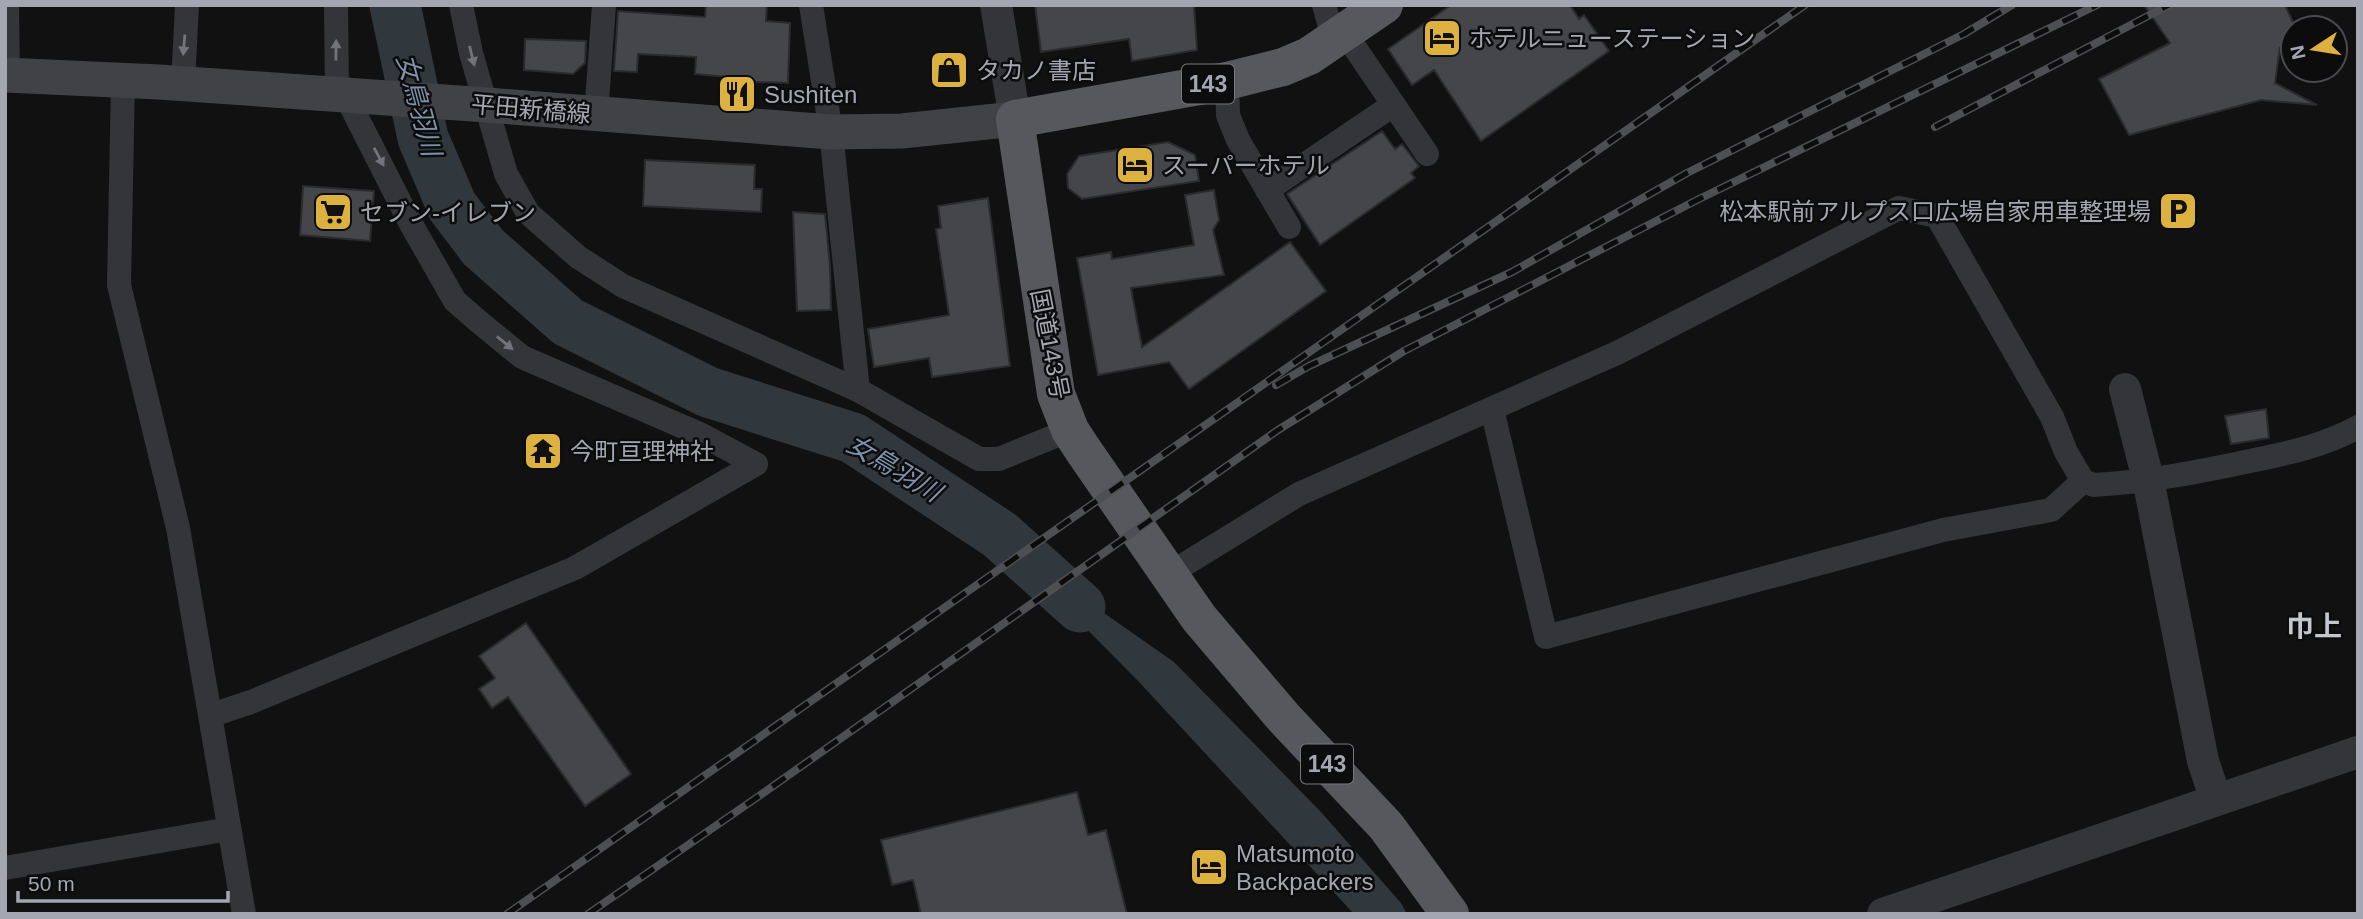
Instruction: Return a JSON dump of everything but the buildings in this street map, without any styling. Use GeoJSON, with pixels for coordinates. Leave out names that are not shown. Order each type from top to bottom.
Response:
{"type":"FeatureCollection","features":[{"type":"Feature","properties":{"kind":"highway","name":"143"},"geometry":{"type":"LineString","coordinates":[[1015,119],[1227,81],[1283,67],[1309,56],[1334,26],[1384,5]]}},
{"type":"Feature","properties":{"kind":"highway","name":"国道143号"},"geometry":{"type":"LineString","coordinates":[[1015,119],[1056,394],[1070,430],[1199,618],[1284,718],[1386,826],[1450,914]]}},
{"type":"Feature","properties":{"kind":"main road","name":"平田新橋線"},"geometry":{"type":"LineString","coordinates":[[7,75],[123,80],[474,104],[831,132],[902,131],[1015,119]]}},
{"type":"Feature","properties":{"kind":"street"},"geometry":{"type":"LineString","coordinates":[[6,5],[7,75]]}},
{"type":"Feature","properties":{"kind":"street"},"geometry":{"type":"LineString","coordinates":[[183,84],[187,5]]}},
{"type":"Feature","properties":{"kind":"street"},"geometry":{"type":"LineString","coordinates":[[212,715],[251,702],[575,568],[756,464],[702,435],[522,357],[455,301],[411,224],[352,108],[336,5]]}},
{"type":"Feature","properties":{"kind":"street"},"geometry":{"type":"LineString","coordinates":[[461,5],[471,53],[474,104],[506,174],[527,213],[578,257],[623,286],[858,390],[979,459],[999,459],[1070,430]]}},
{"type":"Feature","properties":{"kind":"street"},"geometry":{"type":"LineString","coordinates":[[596,114],[604,5]]}},
{"type":"Feature","properties":{"kind":"street"},"geometry":{"type":"LineString","coordinates":[[811,5],[831,132],[858,390]]}},
{"type":"Feature","properties":{"kind":"street"},"geometry":{"type":"LineString","coordinates":[[996,5],[1015,119]]}},
{"type":"Feature","properties":{"kind":"street"},"geometry":{"type":"LineString","coordinates":[[1334,26],[1427,154]]}},
{"type":"Feature","properties":{"kind":"street"},"geometry":{"type":"LineString","coordinates":[[123,80],[119,285],[178,528],[244,914]]}},
{"type":"Feature","properties":{"kind":"street"},"geometry":{"type":"LineString","coordinates":[[1227,81],[1228,115],[1238,140],[1289,227]]}},
{"type":"Feature","properties":{"kind":"street"},"geometry":{"type":"LineString","coordinates":[[1267,190],[1393,105]]}},
{"type":"Feature","properties":{"kind":"street"},"geometry":{"type":"LineString","coordinates":[[1169,574],[1299,494],[1617,354],[1899,208],[1937,216],[2052,417],[2066,452],[2083,481],[2094,485],[2189,474],[2305,449],[2335,439],[2358,427]]}},
{"type":"Feature","properties":{"kind":"street"},"geometry":{"type":"LineString","coordinates":[[2125,389],[2148,479],[2203,761],[2216,800]]}},
{"type":"Feature","properties":{"kind":"street"},"geometry":{"type":"LineString","coordinates":[[1492,409],[1546,637],[1931,533],[2051,510],[2083,481]]}},
{"type":"Feature","properties":{"kind":"street"},"geometry":{"type":"LineString","coordinates":[[1883,914],[2358,752]]}},
{"type":"Feature","properties":{"kind":"street"},"geometry":{"type":"LineString","coordinates":[[5,868],[229,829]]}},
{"type":"Feature","properties":{"kind":"shaded area"},"geometry":{"type":"Polygon","coordinates":[[[998,539],[1174,662],[1321,812],[1401,903],[1407,914],[1354,914],[1141,684],[998,539]]]}},
{"type":"Feature","properties":{"kind":"waterway","name":"女鳥羽川"},"geometry":{"type":"LineString","coordinates":[[395,5],[423,138],[452,206],[483,247],[568,322],[708,392],[853,438],[1000,535],[1080,607]]}},
{"type":"Feature","properties":{"kind":"railway"},"geometry":{"type":"LineString","coordinates":[[507,914],[1805,5]]}},
{"type":"Feature","properties":{"kind":"railway"},"geometry":{"type":"LineString","coordinates":[[1276,385],[1309,366],[1512,272],[1687,173],[1964,34],[2012,5]]}},
{"type":"Feature","properties":{"kind":"railway"},"geometry":{"type":"LineString","coordinates":[[588,914],[1278,430],[1404,351],[1697,200],[2097,5]]}},
{"type":"Feature","properties":{"kind":"railway"},"geometry":{"type":"LineString","coordinates":[[1935,127],[2169,5]]}},
{"type":"Feature","properties":{"kind":"place","name":"ホテルニューステーション"},"geometry":{"type":"Point","coordinates":[1442,38]}},
{"type":"Feature","properties":{"kind":"place","name":"タカノ書店"},"geometry":{"type":"Point","coordinates":[949,70]}},
{"type":"Feature","properties":{"kind":"place","name":"Sushiten"},"geometry":{"type":"Point","coordinates":[737,94]}},
{"type":"Feature","properties":{"kind":"place","name":"スーパーホテル"},"geometry":{"type":"Point","coordinates":[1135,165]}},
{"type":"Feature","properties":{"kind":"place","name":"松本駅前アルプス口広場自家用車整理場"},"geometry":{"type":"Point","coordinates":[2178,211]}},
{"type":"Feature","properties":{"kind":"place","name":"セブン-イレブン"},"geometry":{"type":"Point","coordinates":[333,212]}},
{"type":"Feature","properties":{"kind":"place","name":"今町亘理神社"},"geometry":{"type":"Point","coordinates":[543,451]}},
{"type":"Feature","properties":{"kind":"place","name":"Matsumoto Backpackers"},"geometry":{"type":"Point","coordinates":[1209,867]}},
{"type":"Feature","properties":{"kind":"district","name":"巾上"},"geometry":{"type":"Point","coordinates":[2314,626]}}]}
